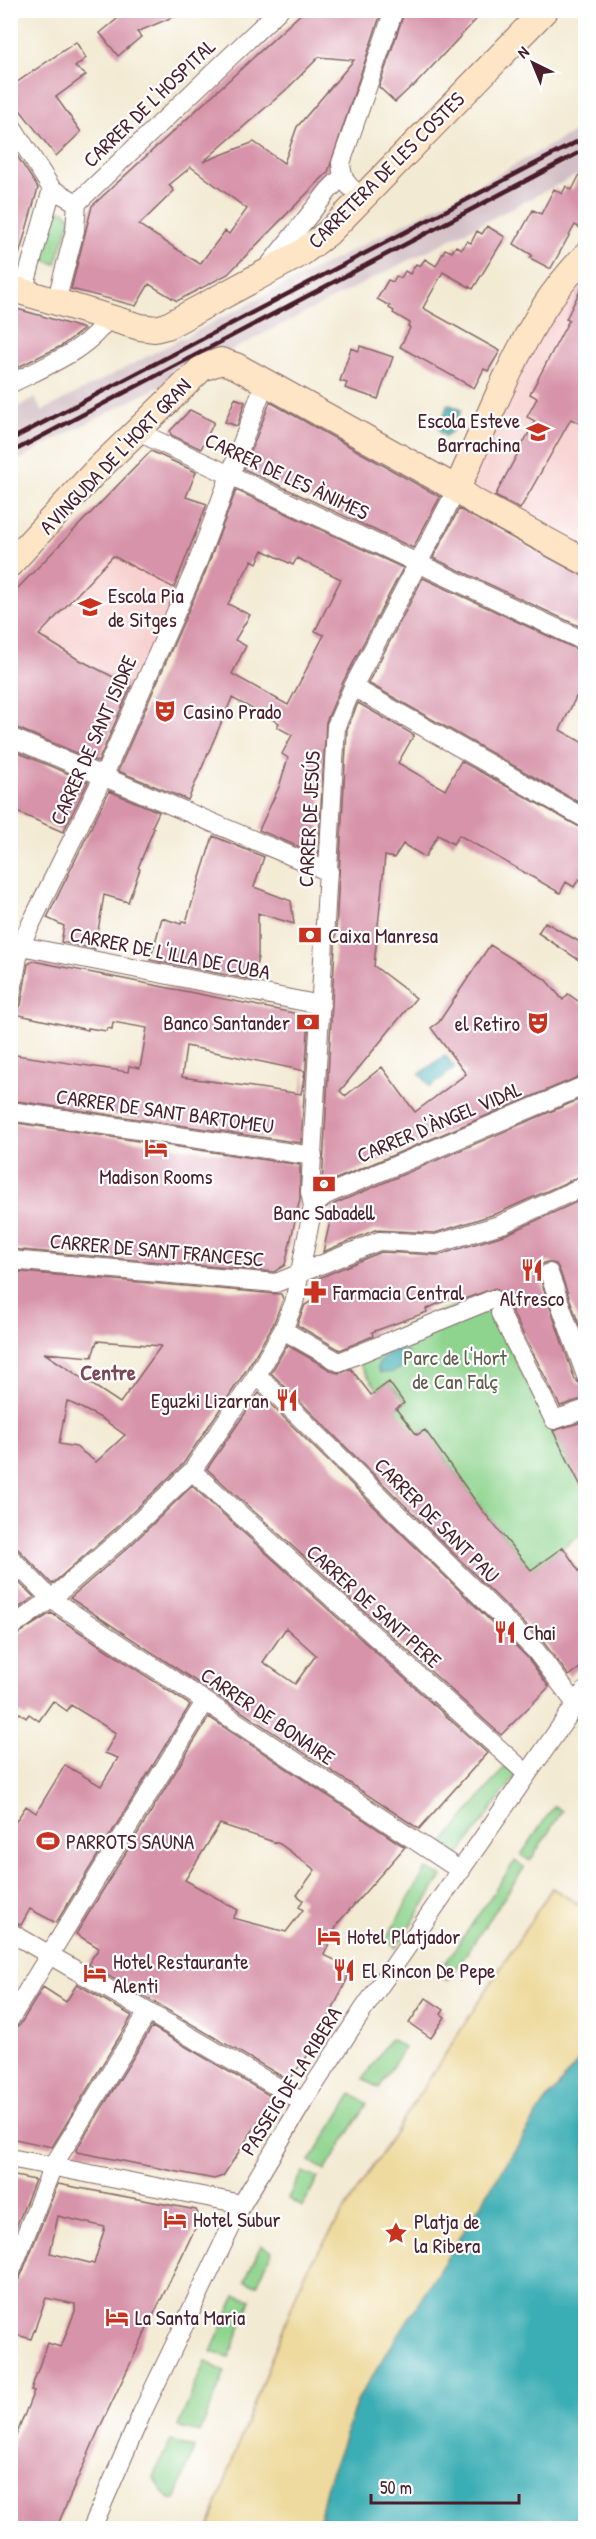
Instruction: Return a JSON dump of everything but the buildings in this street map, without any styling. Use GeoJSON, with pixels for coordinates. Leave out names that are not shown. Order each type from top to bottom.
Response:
{"type":"FeatureCollection","features":[{"type":"Feature","properties":{"kind":"street","name":"CARRER DE L'HOSPITAL"},"geometry":{"type":"LineString","coordinates":[[77,203],[279,10]]}},
{"type":"Feature","properties":{"kind":"street"},"geometry":{"type":"LineString","coordinates":[[363,196],[342,177],[341,163],[394,10]]}},
{"type":"Feature","properties":{"kind":"street","name":"CARRETERA DE LES COSTES"},"geometry":{"type":"LineString","coordinates":[[17,290],[140,327],[160,329],[314,244],[545,10]]}},
{"type":"Feature","properties":{"kind":"street"},"geometry":{"type":"LineString","coordinates":[[10,123],[52,189],[77,203],[75,230],[56,302]]}},
{"type":"Feature","properties":{"kind":"street"},"geometry":{"type":"LineString","coordinates":[[263,274],[292,235],[342,177]]}},
{"type":"Feature","properties":{"kind":"street"},"geometry":{"type":"LineString","coordinates":[[17,290],[52,189]]}},
{"type":"Feature","properties":{"kind":"street"},"geometry":{"type":"LineString","coordinates":[[457,489],[505,379],[521,349],[557,288],[585,255]]}},
{"type":"Feature","properties":{"kind":"street"},"geometry":{"type":"LineString","coordinates":[[10,384],[89,341],[101,330],[108,317]]}},
{"type":"Feature","properties":{"kind":"street","name":"AVINGUDA DE L'HORT GRAN"},"geometry":{"type":"LineString","coordinates":[[10,564],[94,473],[202,368],[215,362],[228,362],[266,382]]}},
{"type":"Feature","properties":{"kind":"street"},"geometry":{"type":"LineString","coordinates":[[266,382],[457,489],[475,502],[585,562]]}},
{"type":"Feature","properties":{"kind":"street","name":"CARRER DE SANT ISIDRE"},"geometry":{"type":"LineString","coordinates":[[10,1003],[15,945],[104,775],[195,569],[266,382]]}},
{"type":"Feature","properties":{"kind":"street","name":"CARRER DE LES ÀNIMES"},"geometry":{"type":"LineString","coordinates":[[139,429],[152,438],[585,642]]}},
{"type":"Feature","properties":{"kind":"street","name":"CARRER DE JESÚS"},"geometry":{"type":"LineString","coordinates":[[10,1628],[51,1599],[123,1537],[192,1471],[257,1376],[283,1330],[294,1303],[313,1206],[311,1181],[336,726],[353,687],[457,489]]}},
{"type":"Feature","properties":{"kind":"street"},"geometry":{"type":"LineString","coordinates":[[353,687],[585,819]]}},
{"type":"Feature","properties":{"kind":"street"},"geometry":{"type":"LineString","coordinates":[[10,737],[329,872]]}},
{"type":"Feature","properties":{"kind":"street","name":"CARRER DE L'ILLA DE CUBA"},"geometry":{"type":"LineString","coordinates":[[15,945],[321,1005]]}},
{"type":"Feature","properties":{"kind":"street","name":"CARRER D'ÀNGEL VIDAL"},"geometry":{"type":"LineString","coordinates":[[313,1206],[328,1194],[585,1085]]}},
{"type":"Feature","properties":{"kind":"street","name":"CARRER DE SANT BARTOMEU"},"geometry":{"type":"LineString","coordinates":[[10,1111],[313,1156]]}},
{"type":"Feature","properties":{"kind":"street","name":"CARRER DE SANT FRANCESC"},"geometry":{"type":"LineString","coordinates":[[10,1260],[259,1284],[276,1283],[299,1276],[379,1241],[436,1244],[502,1224],[585,1185]]}},
{"type":"Feature","properties":{"kind":"street"},"geometry":{"type":"LineString","coordinates":[[549,1273],[585,1376]]}},
{"type":"Feature","properties":{"kind":"street"},"geometry":{"type":"LineString","coordinates":[[283,1330],[339,1362],[496,1306],[554,1420],[585,1409]]}},
{"type":"Feature","properties":{"kind":"street","name":"CARRER DE SANT PAU"},"geometry":{"type":"LineString","coordinates":[[257,1376],[580,1697]]}},
{"type":"Feature","properties":{"kind":"street","name":"CARRER DE SANT PERE"},"geometry":{"type":"LineString","coordinates":[[192,1471],[527,1774]]}},
{"type":"Feature","properties":{"kind":"street","name":"CARRER DE BONAIRE"},"geometry":{"type":"LineString","coordinates":[[10,1557],[51,1599],[461,1871]]}},
{"type":"Feature","properties":{"kind":"street","name":"PASSEIG DE LA RIBERA"},"geometry":{"type":"LineString","coordinates":[[92,2529],[142,2413],[242,2204],[303,2102],[363,2010],[580,1697]]}},
{"type":"Feature","properties":{"kind":"street"},"geometry":{"type":"LineString","coordinates":[[10,2019],[205,1702]]}},
{"type":"Feature","properties":{"kind":"street"},"geometry":{"type":"LineString","coordinates":[[13,1933],[303,2102]]}},
{"type":"Feature","properties":{"kind":"street"},"geometry":{"type":"LineString","coordinates":[[10,2274],[53,2166],[148,2012]]}},
{"type":"Feature","properties":{"kind":"street"},"geometry":{"type":"LineString","coordinates":[[10,2158],[242,2204]]}},
{"type":"Feature","properties":{"kind":"shaded area"},"geometry":{"type":"Polygon","coordinates":[[[585,126],[585,171],[54,440],[11,465],[11,410],[35,398],[42,411],[484,182],[585,126]]]}},
{"type":"Feature","properties":{"kind":"shaded area","name":"Escola Esteve Barrachina"},"geometry":{"type":"Polygon","coordinates":[[[585,267],[585,550],[476,490],[471,476],[561,295],[585,267]]]}},
{"type":"Feature","properties":{"kind":"shaded area","name":"Escola Pia de Sitges"},"geometry":{"type":"Polygon","coordinates":[[[68,536],[113,556],[178,590],[133,687],[40,635],[38,636],[10,596],[68,536]]]}},
{"type":"Feature","properties":{"kind":"green space"},"geometry":{"type":"Polygon","coordinates":[[[55,210],[65,211],[71,218],[56,264],[41,259],[55,210]]]}},
{"type":"Feature","properties":{"kind":"green space","name":"Parc de l'Hort de Can Falç"},"geometry":{"type":"Polygon","coordinates":[[[485,1298],[540,1409],[585,1490],[585,1531],[531,1570],[475,1500],[425,1430],[407,1442],[396,1409],[406,1402],[389,1382],[378,1390],[357,1361],[368,1346],[408,1324],[459,1304],[485,1298]]]}},
{"type":"Feature","properties":{"kind":"green space"},"geometry":{"type":"Polygon","coordinates":[[[506,1765],[517,1774],[456,1859],[440,1848],[506,1765]]]}},
{"type":"Feature","properties":{"kind":"green space"},"geometry":{"type":"Polygon","coordinates":[[[554,1806],[562,1811],[530,1861],[521,1855],[554,1806]]]}},
{"type":"Feature","properties":{"kind":"green space"},"geometry":{"type":"Polygon","coordinates":[[[515,1861],[524,1868],[448,1981],[438,1974],[515,1861]]]}},
{"type":"Feature","properties":{"kind":"green space"},"geometry":{"type":"Polygon","coordinates":[[[426,1869],[442,1876],[396,1948],[386,1939],[426,1869]]]}},
{"type":"Feature","properties":{"kind":"green space"},"geometry":{"type":"Polygon","coordinates":[[[390,2039],[404,2047],[379,2088],[363,2079],[390,2039]]]}},
{"type":"Feature","properties":{"kind":"green space"},"geometry":{"type":"Polygon","coordinates":[[[352,2094],[367,2104],[325,2171],[310,2161],[352,2094]]]}},
{"type":"Feature","properties":{"kind":"green space"},"geometry":{"type":"Polygon","coordinates":[[[302,2172],[318,2178],[302,2207],[288,2198],[302,2172]]]}},
{"type":"Feature","properties":{"kind":"green space"},"geometry":{"type":"Polygon","coordinates":[[[261,2245],[272,2251],[257,2285],[245,2281],[261,2245]]]}},
{"type":"Feature","properties":{"kind":"green space"},"geometry":{"type":"Polygon","coordinates":[[[236,2295],[251,2300],[229,2357],[211,2352],[236,2295]]]}},
{"type":"Feature","properties":{"kind":"green space"},"geometry":{"type":"Polygon","coordinates":[[[205,2361],[225,2372],[200,2432],[178,2427],[205,2361]]]}},
{"type":"Feature","properties":{"kind":"green space"},"geometry":{"type":"Polygon","coordinates":[[[171,2441],[194,2449],[175,2500],[168,2498],[153,2477],[171,2441]]]}},
{"type":"Feature","properties":{"kind":"sand","name":"Platja de la Ribera"},"geometry":{"type":"Polygon","coordinates":[[[552,1888],[585,1908],[585,2053],[544,2104],[358,2399],[326,2488],[318,2528],[209,2528],[235,2453],[305,2272],[552,1888]]]}},
{"type":"Feature","properties":{"kind":"water"},"geometry":{"type":"Polygon","coordinates":[[[448,404],[461,410],[451,432],[445,436],[439,428],[448,404]]]}},
{"type":"Feature","properties":{"kind":"water"},"geometry":{"type":"Polygon","coordinates":[[[445,1055],[455,1068],[430,1087],[420,1074],[445,1055]]]}},
{"type":"Feature","properties":{"kind":"water"},"geometry":{"type":"Polygon","coordinates":[[[395,1350],[407,1352],[409,1356],[407,1361],[398,1370],[380,1373],[377,1367],[383,1357],[395,1350]]]}},
{"type":"Feature","properties":{"kind":"water"},"geometry":{"type":"Polygon","coordinates":[[[585,2053],[585,2528],[318,2528],[326,2488],[358,2399],[544,2104],[585,2053]]]}},
{"type":"Feature","properties":{"kind":"railway"},"geometry":{"type":"LineString","coordinates":[[10,440],[586,137]]}},
{"type":"Feature","properties":{"kind":"railway"},"geometry":{"type":"LineString","coordinates":[[10,453],[586,149]]}},
{"type":"Feature","properties":{"kind":"place","name":"Escola Esteve Barrachina"},"geometry":{"type":"Point","coordinates":[538,432]}},
{"type":"Feature","properties":{"kind":"place","name":"Escola Pia de Sitges"},"geometry":{"type":"Point","coordinates":[90,607]}},
{"type":"Feature","properties":{"kind":"place","name":"Casino Prado"},"geometry":{"type":"Point","coordinates":[165,711]}},
{"type":"Feature","properties":{"kind":"place","name":"Caixa Manresa"},"geometry":{"type":"Point","coordinates":[310,935]}},
{"type":"Feature","properties":{"kind":"place","name":"Banco Santander"},"geometry":{"type":"Point","coordinates":[308,1022]}},
{"type":"Feature","properties":{"kind":"place","name":"el Retiro"},"geometry":{"type":"Point","coordinates":[538,1023]}},
{"type":"Feature","properties":{"kind":"place","name":"Madison Rooms"},"geometry":{"type":"Point","coordinates":[156,1148]}},
{"type":"Feature","properties":{"kind":"place","name":"Banc Sabadell"},"geometry":{"type":"Point","coordinates":[324,1184]}},
{"type":"Feature","properties":{"kind":"place","name":"Alfresco"},"geometry":{"type":"Point","coordinates":[532,1270]}},
{"type":"Feature","properties":{"kind":"place","name":"Farmacia Central"},"geometry":{"type":"Point","coordinates":[315,1292]}},
{"type":"Feature","properties":{"kind":"place","name":"Eguzki Lizarran"},"geometry":{"type":"Point","coordinates":[287,1400]}},
{"type":"Feature","properties":{"kind":"place","name":"Chai"},"geometry":{"type":"Point","coordinates":[505,1632]}},
{"type":"Feature","properties":{"kind":"place","name":"PARROTS SAUNA"},"geometry":{"type":"Point","coordinates":[48,1841]}},
{"type":"Feature","properties":{"kind":"place","name":"Hotel Platjador"},"geometry":{"type":"Point","coordinates":[329,1936]}},
{"type":"Feature","properties":{"kind":"place","name":"El Rincon De Pepe"},"geometry":{"type":"Point","coordinates":[344,1970]}},
{"type":"Feature","properties":{"kind":"place","name":"Hotel Restaurante Alenti"},"geometry":{"type":"Point","coordinates":[95,1973]}},
{"type":"Feature","properties":{"kind":"place","name":"Hotel Subur"},"geometry":{"type":"Point","coordinates":[175,2219]}},
{"type":"Feature","properties":{"kind":"place","name":"Platja de la Ribera"},"geometry":{"type":"Point","coordinates":[396,2233]}},
{"type":"Feature","properties":{"kind":"place","name":"La Santa Maria"},"geometry":{"type":"Point","coordinates":[117,2317]}},
{"type":"Feature","properties":{"kind":"district","name":"Centre"},"geometry":{"type":"Point","coordinates":[108,1372]}}]}
